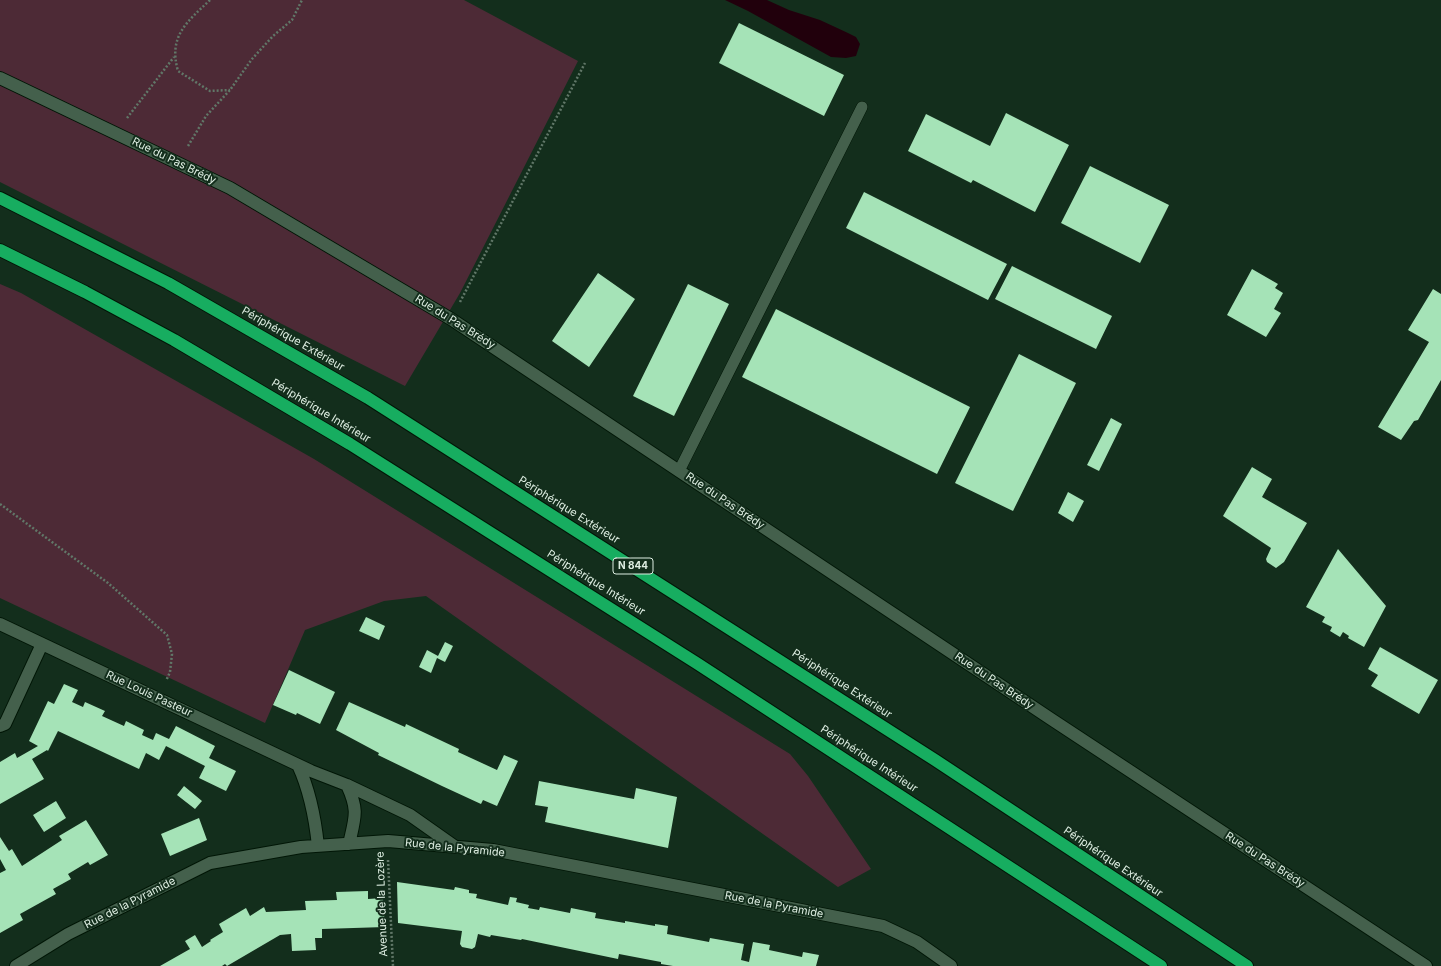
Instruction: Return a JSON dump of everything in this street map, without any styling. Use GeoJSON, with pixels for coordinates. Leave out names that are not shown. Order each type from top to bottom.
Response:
{"type":"FeatureCollection","features":[{"type":"Feature","properties":{"kind":"highway","name":"Périphérique Extérieur"},"geometry":{"type":"LineString","coordinates":[[0,198],[168,283],[368,398],[922,751],[1247,966]]}},
{"type":"Feature","properties":{"kind":"highway","name":"Périphérique Intérieur"},"geometry":{"type":"LineString","coordinates":[[0,250],[85,292],[174,340],[350,444],[698,664],[1161,966]]}},
{"type":"Feature","properties":{"kind":"street","name":"Rue du Pas Brédy"},"geometry":{"type":"LineString","coordinates":[[0,78],[230,188],[451,319],[1426,966]]}},
{"type":"Feature","properties":{"kind":"street","name":"Rue Louis Pasteur"},"geometry":{"type":"LineString","coordinates":[[0,624],[298,765],[347,785],[410,815],[455,847]]}},
{"type":"Feature","properties":{"kind":"street"},"geometry":{"type":"LineString","coordinates":[[0,726],[5,724],[42,644]]}},
{"type":"Feature","properties":{"kind":"street"},"geometry":{"type":"LineString","coordinates":[[298,765],[308,786],[313,805],[318,846]]}},
{"type":"Feature","properties":{"kind":"street"},"geometry":{"type":"LineString","coordinates":[[347,785],[355,802],[355,818],[349,844]]}},
{"type":"Feature","properties":{"kind":"street","name":"Rue de la Pyramide"},"geometry":{"type":"LineString","coordinates":[[16,966],[33,962],[68,934],[210,863],[301,847],[388,842],[493,850],[884,926],[917,942],[952,966]]}},
{"type":"Feature","properties":{"kind":"lane"},"geometry":{"type":"LineString","coordinates":[[679,471],[862,107]]}},
{"type":"Feature","properties":{"kind":"path"},"geometry":{"type":"LineString","coordinates":[[210,0],[187,22],[176,38],[174,57],[178,71],[210,91],[230,90]]}},
{"type":"Feature","properties":{"kind":"path"},"geometry":{"type":"LineString","coordinates":[[176,162],[206,116],[230,90],[252,59],[273,36],[292,20],[302,0]]}},
{"type":"Feature","properties":{"kind":"path"},"geometry":{"type":"LineString","coordinates":[[116,133],[174,57]]}},
{"type":"Feature","properties":{"kind":"path"},"geometry":{"type":"LineString","coordinates":[[451,319],[585,63]]}},
{"type":"Feature","properties":{"kind":"path"},"geometry":{"type":"LineString","coordinates":[[0,504],[108,583],[167,636],[172,654],[170,672],[160,699]]}},
{"type":"Feature","properties":{"kind":"path","name":"Avenue de la Lozère"},"geometry":{"type":"LineString","coordinates":[[388,842],[393,966]]}},
{"type":"Feature","properties":{"kind":"shaded area"},"geometry":{"type":"Polygon","coordinates":[[[0,0],[464,0],[578,61],[460,293],[405,386],[0,182],[0,0]]]}},
{"type":"Feature","properties":{"kind":"shaded area"},"geometry":{"type":"Polygon","coordinates":[[[725,0],[767,0],[789,10],[820,20],[856,37],[860,44],[856,56],[846,58],[831,57],[748,11],[725,0]]]}},
{"type":"Feature","properties":{"kind":"shaded area"},"geometry":{"type":"Polygon","coordinates":[[[0,284],[21,293],[314,459],[790,754],[808,776],[871,869],[838,887],[426,596],[384,601],[305,630],[265,723],[0,598],[0,284]]]}},
{"type":"Feature","properties":{"kind":"building"},"geometry":{"type":"Polygon","coordinates":[[[739,23],[844,75],[824,116],[719,63],[739,23]]]}},
{"type":"Feature","properties":{"kind":"building"},"geometry":{"type":"Polygon","coordinates":[[[1006,113],[1069,145],[1035,212],[973,180],[971,183],[908,151],[926,114],[990,146],[1006,113]]]}},
{"type":"Feature","properties":{"kind":"building"},"geometry":{"type":"Polygon","coordinates":[[[1090,166],[1169,205],[1140,263],[1061,223],[1090,166]]]}},
{"type":"Feature","properties":{"kind":"building"},"geometry":{"type":"Polygon","coordinates":[[[864,192],[1007,264],[988,300],[846,228],[864,192]]]}},
{"type":"Feature","properties":{"kind":"building"},"geometry":{"type":"Polygon","coordinates":[[[1012,266],[1112,316],[1096,349],[995,299],[1012,266]]]}},
{"type":"Feature","properties":{"kind":"building"},"geometry":{"type":"Polygon","coordinates":[[[1252,269],[1278,284],[1275,288],[1283,293],[1274,309],[1281,313],[1266,337],[1227,315],[1252,269]]]}},
{"type":"Feature","properties":{"kind":"building"},"geometry":{"type":"Polygon","coordinates":[[[598,273],[635,299],[589,367],[552,341],[598,273]]]}},
{"type":"Feature","properties":{"kind":"building"},"geometry":{"type":"Polygon","coordinates":[[[688,284],[729,304],[674,416],[633,396],[688,284]]]}},
{"type":"Feature","properties":{"kind":"building"},"geometry":{"type":"Polygon","coordinates":[[[1433,289],[1441,294],[1441,380],[1418,420],[1414,421],[1401,440],[1378,427],[1429,342],[1408,330],[1433,289]]]}},
{"type":"Feature","properties":{"kind":"building"},"geometry":{"type":"Polygon","coordinates":[[[776,309],[970,407],[937,474],[742,377],[776,309]]]}},
{"type":"Feature","properties":{"kind":"building"},"geometry":{"type":"Polygon","coordinates":[[[1019,354],[1076,383],[1013,511],[955,483],[1019,354]]]}},
{"type":"Feature","properties":{"kind":"building"},"geometry":{"type":"Polygon","coordinates":[[[1111,418],[1122,424],[1099,471],[1087,465],[1111,418]]]}},
{"type":"Feature","properties":{"kind":"building"},"geometry":{"type":"Polygon","coordinates":[[[1252,467],[1272,479],[1262,497],[1307,523],[1284,562],[1276,568],[1267,562],[1266,559],[1271,548],[1223,516],[1252,467]]]}},
{"type":"Feature","properties":{"kind":"building"},"geometry":{"type":"Polygon","coordinates":[[[1068,492],[1084,501],[1073,522],[1058,513],[1068,492]]]}},
{"type":"Feature","properties":{"kind":"building"},"geometry":{"type":"Polygon","coordinates":[[[1338,549],[1386,606],[1364,647],[1348,638],[1349,636],[1343,632],[1340,637],[1330,631],[1332,627],[1322,622],[1325,617],[1306,607],[1338,549]]]}},
{"type":"Feature","properties":{"kind":"building"},"geometry":{"type":"Polygon","coordinates":[[[366,617],[385,626],[379,640],[359,631],[366,617]]]}},
{"type":"Feature","properties":{"kind":"building"},"geometry":{"type":"Polygon","coordinates":[[[445,642],[453,646],[445,662],[437,658],[431,673],[419,667],[427,650],[438,656],[445,642]]]}},
{"type":"Feature","properties":{"kind":"building"},"geometry":{"type":"Polygon","coordinates":[[[1380,647],[1438,680],[1419,714],[1371,686],[1378,675],[1368,669],[1380,647]]]}},
{"type":"Feature","properties":{"kind":"building"},"geometry":{"type":"Polygon","coordinates":[[[289,670],[335,692],[320,724],[297,713],[296,715],[273,705],[289,670]]]}},
{"type":"Feature","properties":{"kind":"building"},"geometry":{"type":"Polygon","coordinates":[[[64,684],[78,690],[72,702],[83,707],[85,702],[105,711],[102,716],[124,726],[126,721],[144,730],[142,735],[153,740],[156,733],[169,739],[176,726],[215,746],[209,758],[236,771],[226,791],[199,778],[205,766],[166,746],[159,760],[146,753],[139,769],[58,731],[48,751],[47,750],[32,759],[44,779],[0,804],[0,762],[15,753],[17,758],[38,746],[29,741],[48,701],[54,704],[64,684]]]}},
{"type":"Feature","properties":{"kind":"building"},"geometry":{"type":"Polygon","coordinates":[[[349,702],[405,727],[406,724],[459,749],[458,752],[497,770],[504,755],[518,761],[497,806],[483,800],[481,804],[442,786],[378,755],[379,753],[336,730],[349,702]]]}},
{"type":"Feature","properties":{"kind":"building"},"geometry":{"type":"Polygon","coordinates":[[[539,781],[634,799],[636,788],[677,797],[668,848],[545,822],[548,807],[535,805],[539,781]]]}},
{"type":"Feature","properties":{"kind":"building"},"geometry":{"type":"Polygon","coordinates":[[[184,786],[202,801],[195,809],[177,795],[184,786]]]}},
{"type":"Feature","properties":{"kind":"building"},"geometry":{"type":"Polygon","coordinates":[[[56,801],[66,818],[44,832],[33,815],[56,801]]]}},
{"type":"Feature","properties":{"kind":"building"},"geometry":{"type":"Polygon","coordinates":[[[199,818],[207,840],[170,856],[161,834],[199,818]]]}},
{"type":"Feature","properties":{"kind":"building"},"geometry":{"type":"Polygon","coordinates":[[[86,820],[108,855],[90,865],[88,862],[68,874],[71,879],[53,889],[56,894],[20,914],[23,920],[0,933],[0,873],[6,870],[0,859],[0,837],[9,851],[12,849],[22,866],[62,840],[59,836],[86,820]]]}},
{"type":"Feature","properties":{"kind":"building"},"geometry":{"type":"Polygon","coordinates":[[[397,882],[454,890],[455,887],[469,890],[469,893],[477,894],[476,898],[508,905],[510,897],[517,898],[516,902],[529,905],[528,908],[539,910],[540,907],[570,913],[571,908],[596,913],[595,918],[625,923],[625,921],[655,926],[655,924],[668,926],[667,934],[709,942],[710,938],[744,944],[741,960],[749,962],[753,942],[770,945],[769,950],[802,957],[803,952],[819,955],[816,966],[673,966],[661,964],[661,962],[619,954],[618,959],[522,939],[491,935],[490,937],[478,934],[475,947],[472,949],[462,947],[460,944],[462,931],[398,923],[397,882]]]}},
{"type":"Feature","properties":{"kind":"building"},"geometry":{"type":"Polygon","coordinates":[[[368,891],[368,899],[383,898],[385,927],[322,929],[322,938],[315,938],[316,950],[292,951],[291,934],[280,935],[227,966],[225,964],[222,966],[160,966],[190,949],[185,941],[195,935],[202,947],[211,941],[210,940],[223,932],[219,924],[246,908],[250,916],[264,907],[266,912],[306,910],[305,901],[337,900],[336,892],[368,891]]]}}]}
